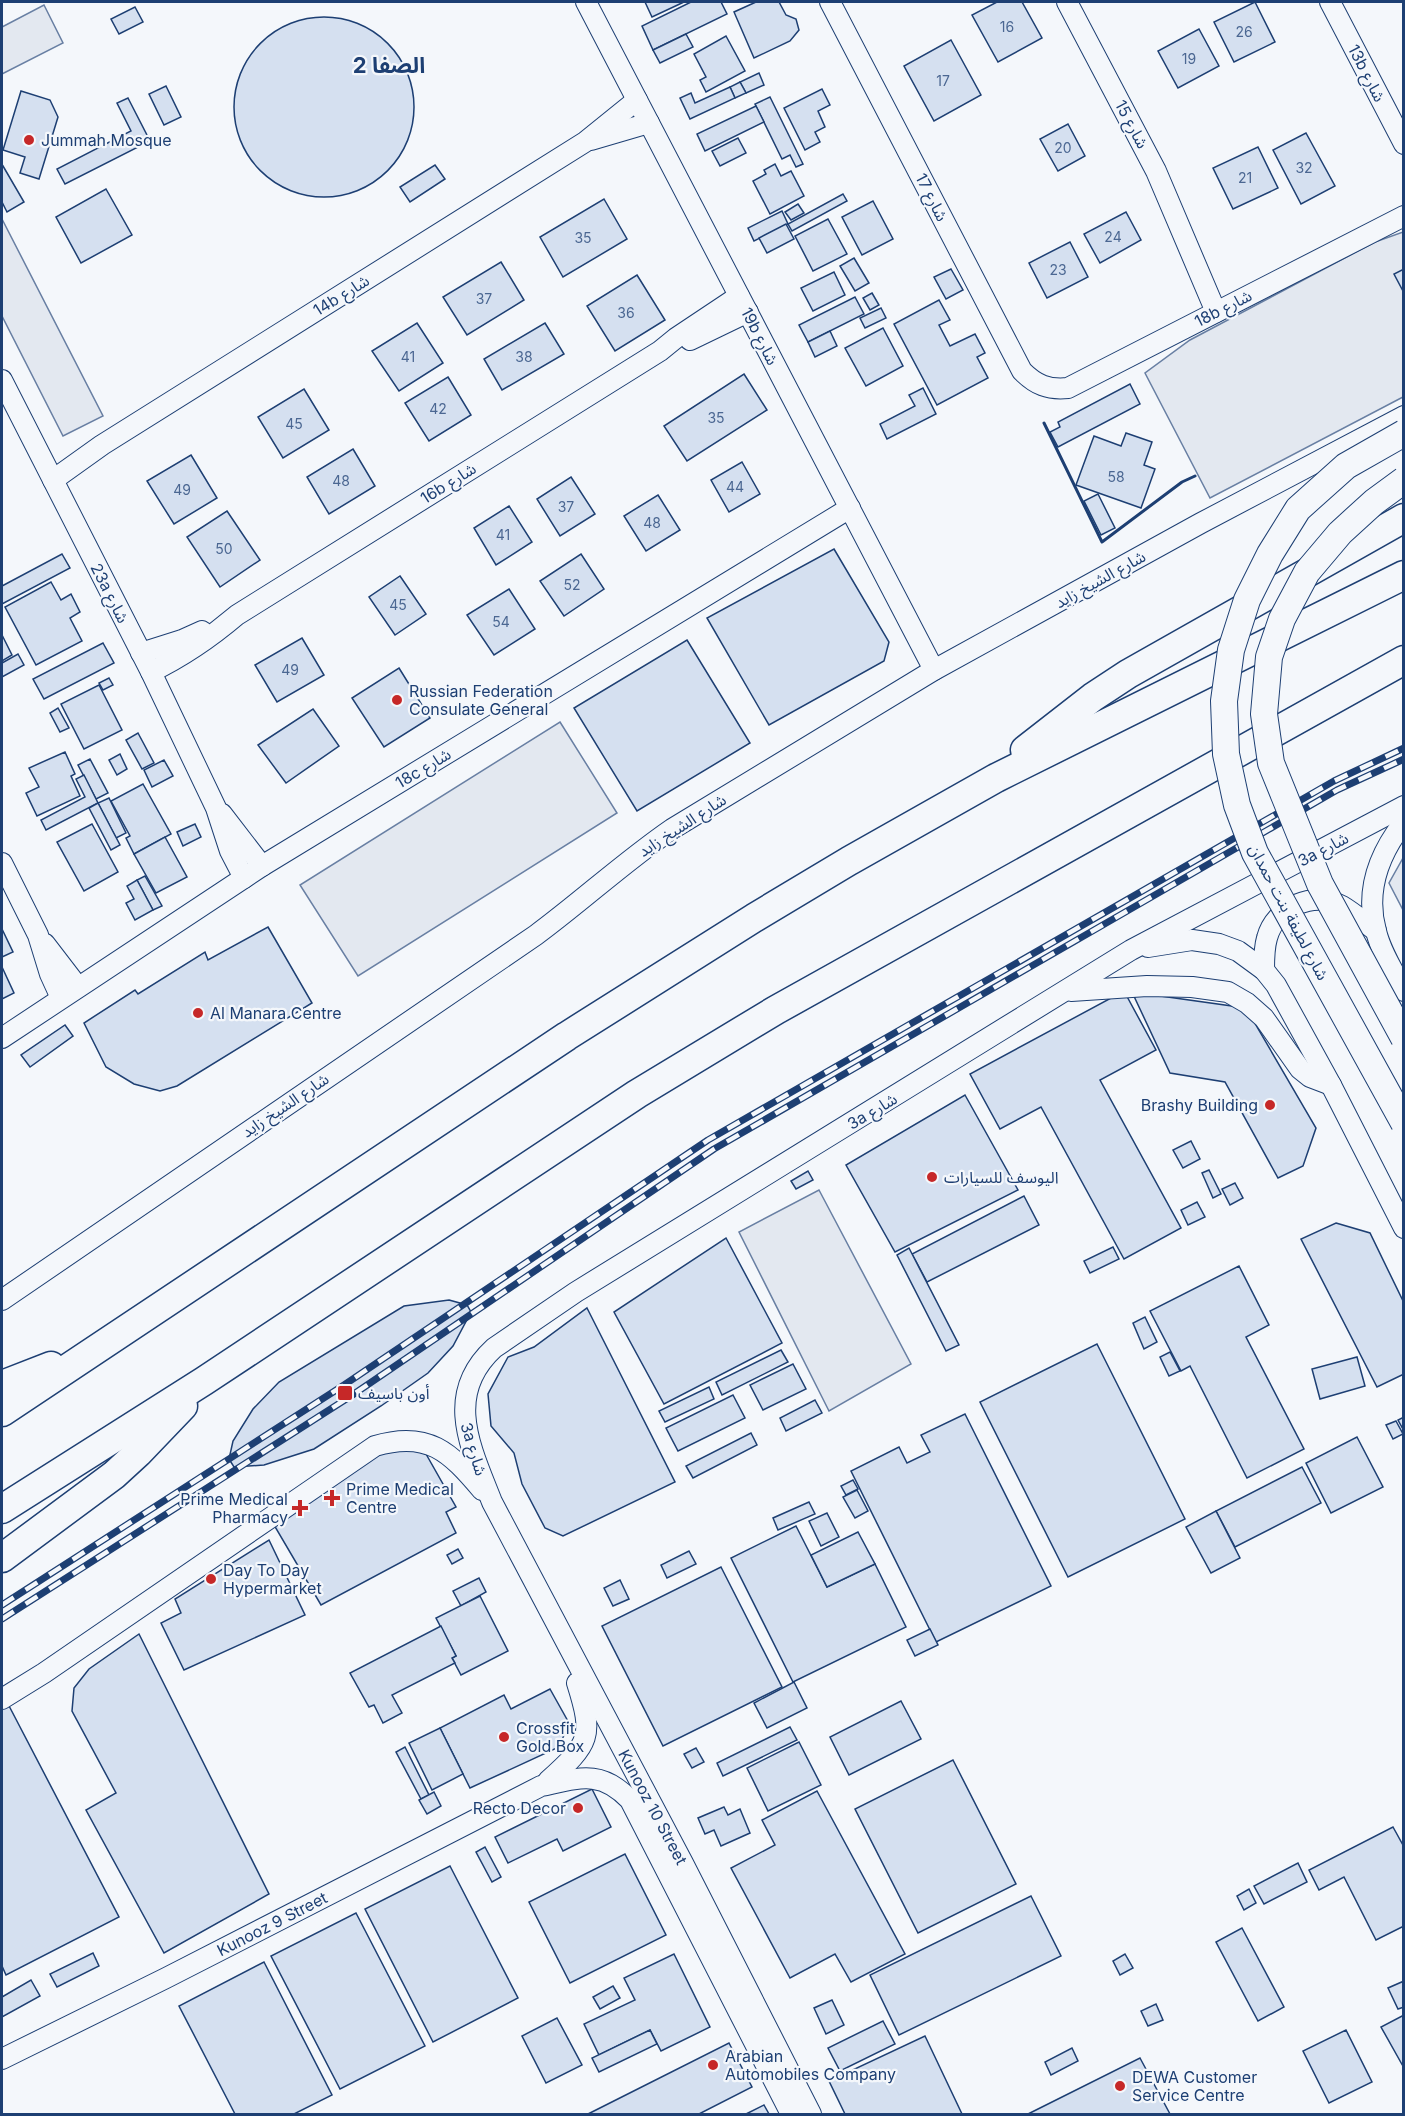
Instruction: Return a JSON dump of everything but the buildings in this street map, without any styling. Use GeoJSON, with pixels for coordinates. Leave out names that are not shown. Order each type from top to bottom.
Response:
{"type":"FeatureCollection","features":[{"type":"Feature","properties":{"kind":"highway"},"geometry":{"type":"LineString","coordinates":[[996,778],[1059,722],[1128,674],[1404,518]]}},
{"type":"Feature","properties":{"kind":"highway"},"geometry":{"type":"LineString","coordinates":[[2,1412],[557,1042],[660,976],[849,861],[996,778],[1404,575]]}},
{"type":"Feature","properties":{"kind":"highway"},"geometry":{"type":"LineString","coordinates":[[2,1509],[204,1381],[627,1101],[707,1051],[787,1004],[1404,660]]}},
{"type":"Feature","properties":{"kind":"highway"},"geometry":{"type":"LineString","coordinates":[[2,1385],[34,1371],[93,1352]]}},
{"type":"Feature","properties":{"kind":"highway"},"geometry":{"type":"LineString","coordinates":[[2,1558],[114,1475],[162,1430],[204,1381]]}},
{"type":"Feature","properties":{"kind":"main road","name":"شارع لطيفة بنت حمدان"},"geometry":{"type":"LineString","coordinates":[[1404,433],[1346,466],[1298,509],[1270,554],[1246,600],[1231,650],[1224,701],[1226,754],[1237,805],[1255,853],[1404,1123]]}},
{"type":"Feature","properties":{"kind":"main road"},"geometry":{"type":"LineString","coordinates":[[1404,480],[1374,502],[1340,533],[1306,573],[1282,619],[1269,657],[1264,714],[1271,763],[1320,884],[1404,1038]]}},
{"type":"Feature","properties":{"kind":"street","name":"19b شارع"},"geometry":{"type":"LineString","coordinates":[[586,2],[934,670]]}},
{"type":"Feature","properties":{"kind":"street","name":"شارع 17"},"geometry":{"type":"LineString","coordinates":[[831,2],[1023,371],[1030,380],[1041,386]]}},
{"type":"Feature","properties":{"kind":"street","name":"شارع 15"},"geometry":{"type":"LineString","coordinates":[[1067,2],[1156,171],[1191,249],[1200,275],[1222,309]]}},
{"type":"Feature","properties":{"kind":"street","name":"13b شارع"},"geometry":{"type":"LineString","coordinates":[[1330,2],[1404,144]]}},
{"type":"Feature","properties":{"kind":"street","name":"14b شارع"},"geometry":{"type":"LineString","coordinates":[[48,472],[97,447],[585,142],[637,100]]}},
{"type":"Feature","properties":{"kind":"street","name":"14b شارع"},"geometry":{"type":"LineString","coordinates":[[585,142],[649,123]]}},
{"type":"Feature","properties":{"kind":"street","name":"18b شارع"},"geometry":{"type":"LineString","coordinates":[[1041,386],[1053,390],[1068,388],[1404,216]]}},
{"type":"Feature","properties":{"kind":"street","name":"16b شارع"},"geometry":{"type":"LineString","coordinates":[[151,672],[198,645],[237,615],[660,351],[678,345],[744,304]]}},
{"type":"Feature","properties":{"kind":"street","name":"23a شارع"},"geometry":{"type":"LineString","coordinates":[[2,380],[151,672],[216,808],[224,836],[244,878]]}},
{"type":"Feature","properties":{"kind":"street","name":"شارع الشيخ زايد"},"geometry":{"type":"LineString","coordinates":[[2,1300],[536,934],[653,842],[934,670],[1191,529],[1404,416]]}},
{"type":"Feature","properties":{"kind":"street","name":"18c شارع"},"geometry":{"type":"LineString","coordinates":[[2,1038],[262,866],[850,508]]}},
{"type":"Feature","properties":{"kind":"street","name":"16b شارع"},"geometry":{"type":"LineString","coordinates":[[141,652],[182,640],[237,615]]}},
{"type":"Feature","properties":{"kind":"street","name":"3a شارع"},"geometry":{"type":"LineString","coordinates":[[492,1502],[475,1459],[464,1415],[465,1398],[471,1377],[477,1366],[494,1348],[595,1280],[1131,950],[1404,806]]}},
{"type":"Feature","properties":{"kind":"street","name":"23a شارع"},"geometry":{"type":"LineString","coordinates":[[216,808],[262,866]]}},
{"type":"Feature","properties":{"kind":"street"},"geometry":{"type":"LineString","coordinates":[[1404,822],[1389,843],[1378,865],[1372,903],[1376,931],[1404,991]]}},
{"type":"Feature","properties":{"kind":"street"},"geometry":{"type":"LineString","coordinates":[[2,863],[38,935],[61,998]]}},
{"type":"Feature","properties":{"kind":"street"},"geometry":{"type":"LineString","coordinates":[[1264,970],[1265,948],[1272,926],[1287,909],[1297,904],[1308,901],[1331,902],[1342,906],[1376,931]]}},
{"type":"Feature","properties":{"kind":"street"},"geometry":{"type":"LineString","coordinates":[[38,935],[78,987]]}},
{"type":"Feature","properties":{"kind":"street"},"geometry":{"type":"LineString","coordinates":[[1131,950],[1179,942],[1205,941],[1238,951],[1264,970],[1276,985],[1331,1085],[1404,1228]]}},
{"type":"Feature","properties":{"kind":"street"},"geometry":{"type":"LineString","coordinates":[[1066,991],[1147,986],[1192,987],[1227,992],[1247,1002],[1256,1010],[1300,1069],[1310,1077],[1331,1085]]}},
{"type":"Feature","properties":{"kind":"street"},"geometry":{"type":"LineString","coordinates":[[2,1699],[44,1673],[375,1446],[400,1441],[420,1443],[439,1449],[461,1464],[492,1502]]}},
{"type":"Feature","properties":{"kind":"street","name":"Kunooz 10 Street"},"geometry":{"type":"LineString","coordinates":[[492,1502],[570,1647],[811,2115]]}},
{"type":"Feature","properties":{"kind":"street","name":"Kunooz 9 Street"},"geometry":{"type":"LineString","coordinates":[[542,1786],[575,1756],[585,1736],[587,1713],[575,1676],[570,1647]]}},
{"type":"Feature","properties":{"kind":"street","name":"Kunooz 9 Street"},"geometry":{"type":"LineString","coordinates":[[2,2059],[542,1786],[570,1778],[592,1778],[614,1785],[630,1800]]}},
{"type":"Feature","properties":{"kind":"street","name":"Kunooz 10 Street"},"geometry":{"type":"LineString","coordinates":[[630,1800],[791,2115]]}},
{"type":"Feature","properties":{"kind":"shaded area"},"geometry":{"type":"Polygon","coordinates":[[[44,5],[63,43],[2,74],[2,27],[44,5]]]}},
{"type":"Feature","properties":{"kind":"shaded area"},"geometry":{"type":"Polygon","coordinates":[[[2,219],[103,416],[63,436],[2,316],[2,219]]]}},
{"type":"Feature","properties":{"kind":"shaded area"},"geometry":{"type":"Polygon","coordinates":[[[1403,232],[1403,397],[1210,498],[1145,373],[1190,340],[1375,242],[1403,232]]]}},
{"type":"Feature","properties":{"kind":"shaded area"},"geometry":{"type":"Polygon","coordinates":[[[560,722],[617,813],[358,976],[300,885],[560,722]]]}},
{"type":"Feature","properties":{"kind":"shaded area"},"geometry":{"type":"Polygon","coordinates":[[[1403,858],[1404,910],[1389,883],[1403,858]]]}},
{"type":"Feature","properties":{"kind":"shaded area"},"geometry":{"type":"Polygon","coordinates":[[[819,1190],[911,1364],[829,1411],[739,1232],[819,1190]]]}},
{"type":"Feature","properties":{"kind":"railway"},"geometry":{"type":"LineString","coordinates":[[2,1605],[344,1385],[708,1140],[1334,781],[1404,748]]}},
{"type":"Feature","properties":{"kind":"railway"},"geometry":{"type":"LineString","coordinates":[[2,1619],[351,1396],[714,1149],[1337,790],[1404,759]]}},
{"type":"Feature","properties":{"kind":"wall"},"geometry":{"type":"LineString","coordinates":[[1044,423],[1102,542],[1182,482],[1195,476]]}},
{"type":"Feature","properties":{"kind":"place","name":"Jummah Mosque"},"geometry":{"type":"Point","coordinates":[29,140]}},
{"type":"Feature","properties":{"kind":"place","name":"Russian Federation Consulate General"},"geometry":{"type":"Point","coordinates":[397,700]}},
{"type":"Feature","properties":{"kind":"place","name":"Al Manara Centre"},"geometry":{"type":"Point","coordinates":[198,1013]}},
{"type":"Feature","properties":{"kind":"place","name":"Brashy Building"},"geometry":{"type":"Point","coordinates":[1270,1105]}},
{"type":"Feature","properties":{"kind":"place","name":"اليوسف للسيارات"},"geometry":{"type":"Point","coordinates":[932,1177]}},
{"type":"Feature","properties":{"kind":"place","name":"أون باسيف"},"geometry":{"type":"Point","coordinates":[345,1393]}},
{"type":"Feature","properties":{"kind":"place","name":"Prime Medical Centre"},"geometry":{"type":"Point","coordinates":[332,1498]}},
{"type":"Feature","properties":{"kind":"place","name":"Prime Medical Pharmacy"},"geometry":{"type":"Point","coordinates":[300,1508]}},
{"type":"Feature","properties":{"kind":"place","name":"Day To Day Hypermarket"},"geometry":{"type":"Point","coordinates":[211,1579]}},
{"type":"Feature","properties":{"kind":"place","name":"Crossfit Gold Box"},"geometry":{"type":"Point","coordinates":[504,1737]}},
{"type":"Feature","properties":{"kind":"place","name":"Recto Decor"},"geometry":{"type":"Point","coordinates":[578,1808]}},
{"type":"Feature","properties":{"kind":"place","name":"Arabian Automobiles Company"},"geometry":{"type":"Point","coordinates":[713,2065]}},
{"type":"Feature","properties":{"kind":"place","name":"DEWA Customer Service Centre"},"geometry":{"type":"Point","coordinates":[1120,2086]}},
{"type":"Feature","properties":{"kind":"district","name":"الصفا 2"},"geometry":{"type":"Point","coordinates":[389,65]}}]}
